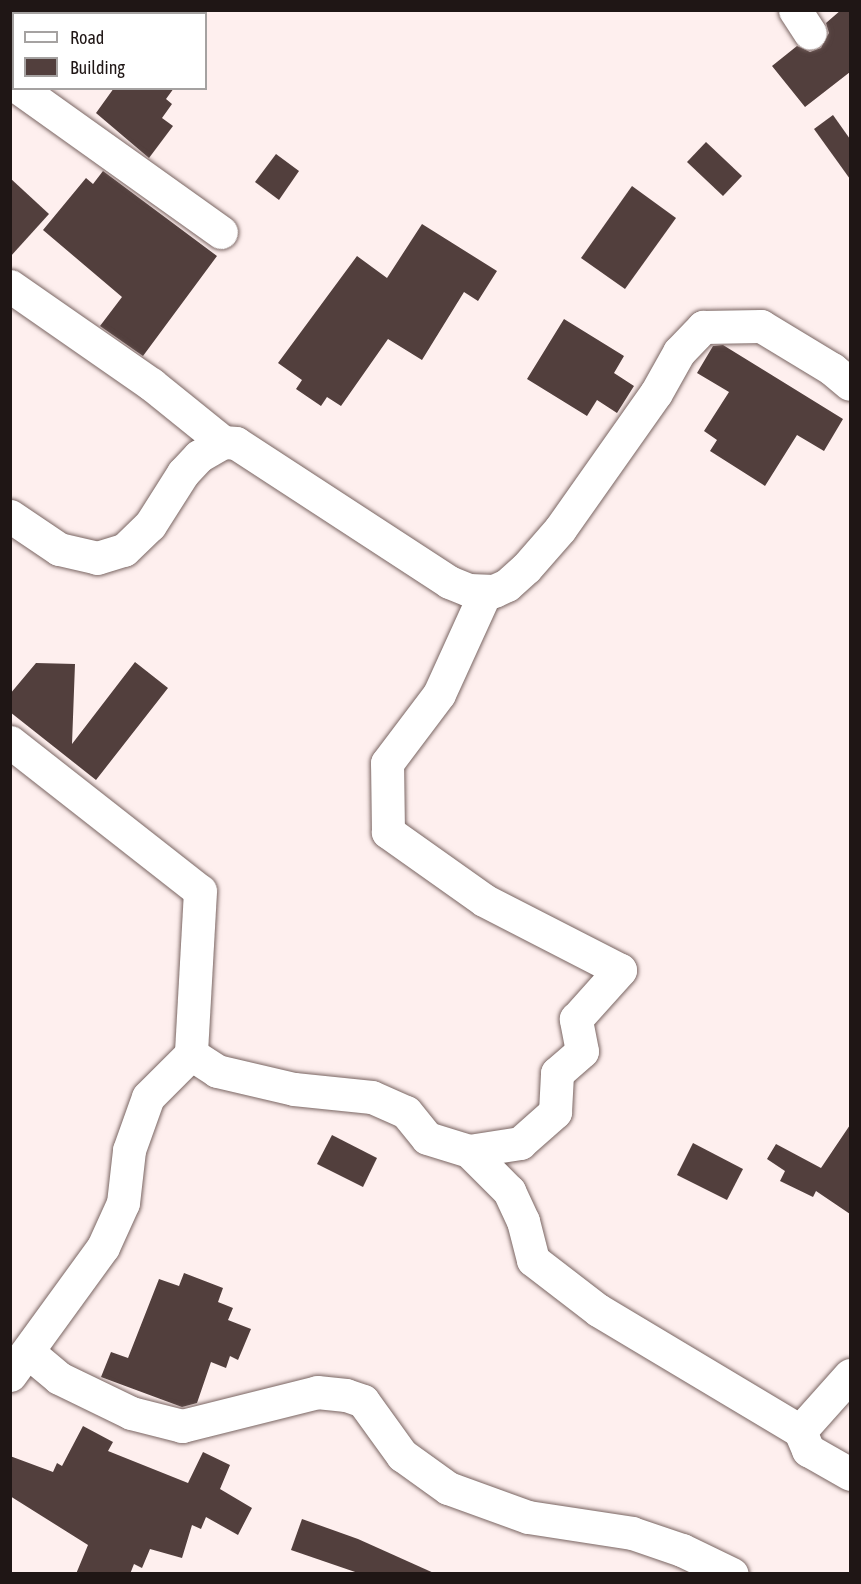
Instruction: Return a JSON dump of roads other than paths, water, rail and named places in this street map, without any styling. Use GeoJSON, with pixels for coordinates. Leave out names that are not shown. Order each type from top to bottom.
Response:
{"type":"FeatureCollection","features":[{"type":"Feature","properties":{"kind":"street"},"geometry":{"type":"LineString","coordinates":[[23,90],[221,232]]}},
{"type":"Feature","properties":{"kind":"street"},"geometry":{"type":"LineString","coordinates":[[10,286],[151,384],[224,442],[236,443],[258,456],[449,582],[486,591],[507,585],[560,529],[656,393],[679,352],[703,327],[760,327],[832,369],[850,384]]}},
{"type":"Feature","properties":{"kind":"street"},"geometry":{"type":"LineString","coordinates":[[10,516],[59,549],[97,558],[124,550],[150,525],[183,473],[199,456],[224,442]]}},
{"type":"Feature","properties":{"kind":"street"},"geometry":{"type":"LineString","coordinates":[[191,1054],[217,1071],[294,1089],[372,1097],[406,1112],[427,1138],[469,1151],[520,1143],[555,1112],[557,1073],[582,1051],[576,1019],[620,970],[484,900],[388,832],[387,763],[439,694],[486,591]]}},
{"type":"Feature","properties":{"kind":"street"},"geometry":{"type":"LineString","coordinates":[[10,742],[200,891],[191,1054],[148,1097],[129,1150],[123,1203],[104,1247],[19,1364],[59,1378],[131,1413],[182,1426],[317,1392],[346,1395],[363,1401],[402,1455],[448,1488],[528,1517],[632,1533],[682,1550],[732,1574]]}},
{"type":"Feature","properties":{"kind":"street"},"geometry":{"type":"LineString","coordinates":[[469,1151],[510,1191],[523,1221],[533,1260],[598,1310],[800,1431],[808,1449],[850,1474]]}},
{"type":"Feature","properties":{"kind":"street"},"geometry":{"type":"LineString","coordinates":[[800,1431],[850,1375]]}}]}
